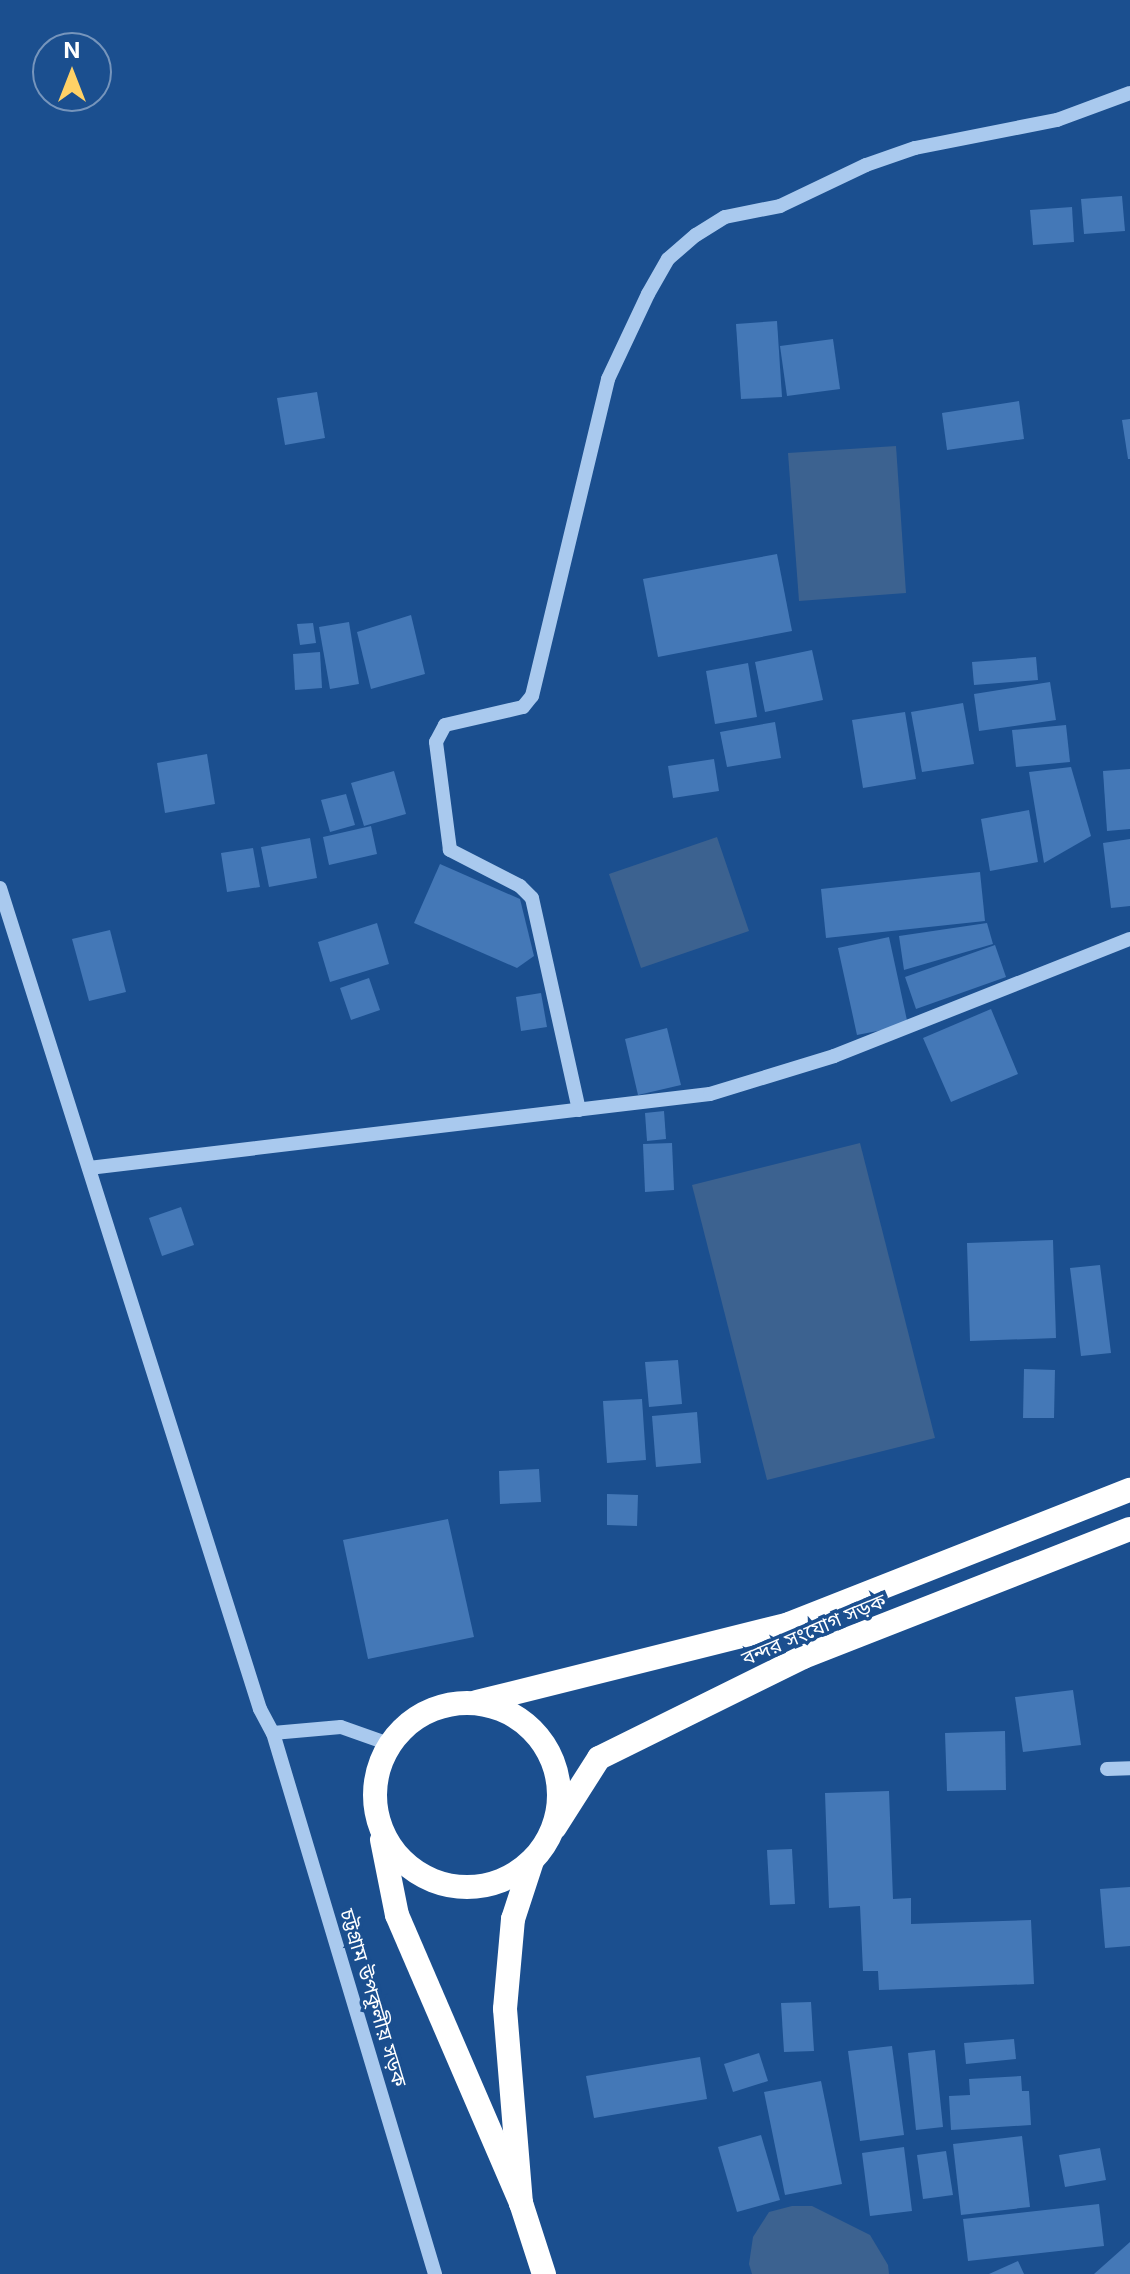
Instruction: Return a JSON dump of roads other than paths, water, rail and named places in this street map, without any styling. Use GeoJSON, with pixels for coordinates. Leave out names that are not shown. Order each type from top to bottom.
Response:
{"type":"FeatureCollection","features":[{"type":"Feature","properties":{"kind":"highway","name":"বন্দর সংযোগ সড়ক"},"geometry":{"type":"LineString","coordinates":[[477,1702],[789,1624],[1130,1490]]}},
{"type":"Feature","properties":{"kind":"highway","name":"বন্দর সংযোগ সড়ক"},"geometry":{"type":"LineString","coordinates":[[555,1827],[599,1758],[803,1657],[1130,1529]]}},
{"type":"Feature","properties":{"kind":"highway"},"geometry":{"type":"LineString","coordinates":[[521,2203],[505,2009],[513,1919],[532,1861],[555,1827],[561,1800],[558,1772],[547,1746],[529,1725],[517,1717],[477,1702],[451,1703],[427,1711],[406,1725],[389,1744],[374,1786],[375,1809],[397,1915],[521,2203],[544,2274]]}},
{"type":"Feature","properties":{"kind":"highway"},"geometry":{"type":"LineString","coordinates":[[375,1809],[384,1837],[402,1860],[424,1877],[452,1886],[481,1886],[509,1878],[532,1861]]}},
{"type":"Feature","properties":{"kind":"street"},"geometry":{"type":"LineString","coordinates":[[579,1110],[532,898],[520,886],[450,850],[436,742],[445,725],[523,707],[532,696],[608,379],[648,294],[668,259],[696,235],[725,217],[780,206],[866,165],[915,148],[1057,120],[1130,93]]}},
{"type":"Feature","properties":{"kind":"street","name":"চট্টগ্রাম উপকূলীয় সড়ক"},"geometry":{"type":"LineString","coordinates":[[0,888],[260,1709],[273,1733],[435,2274]]}},
{"type":"Feature","properties":{"kind":"street"},"geometry":{"type":"LineString","coordinates":[[89,1168],[724,1090],[834,1056],[1130,939]]}},
{"type":"Feature","properties":{"kind":"street"},"geometry":{"type":"LineString","coordinates":[[273,1733],[341,1727],[389,1744]]}},
{"type":"Feature","properties":{"kind":"street"},"geometry":{"type":"LineString","coordinates":[[1107,1769],[1130,1768]]}},
{"type":"Feature","properties":{"kind":"water"},"geometry":{"type":"Polygon","coordinates":[[[896,446],[906,593],[799,601],[788,453],[896,446]]]}},
{"type":"Feature","properties":{"kind":"water"},"geometry":{"type":"Polygon","coordinates":[[[717,837],[749,931],[641,968],[609,874],[717,837]]]}},
{"type":"Feature","properties":{"kind":"water"},"geometry":{"type":"Polygon","coordinates":[[[860,1143],[935,1438],[767,1480],[692,1185],[860,1143]]]}},
{"type":"Feature","properties":{"kind":"water"},"geometry":{"type":"Polygon","coordinates":[[[792,2206],[812,2206],[870,2235],[888,2265],[889,2274],[752,2274],[749,2264],[753,2237],[769,2212],[792,2206]]]}}]}
